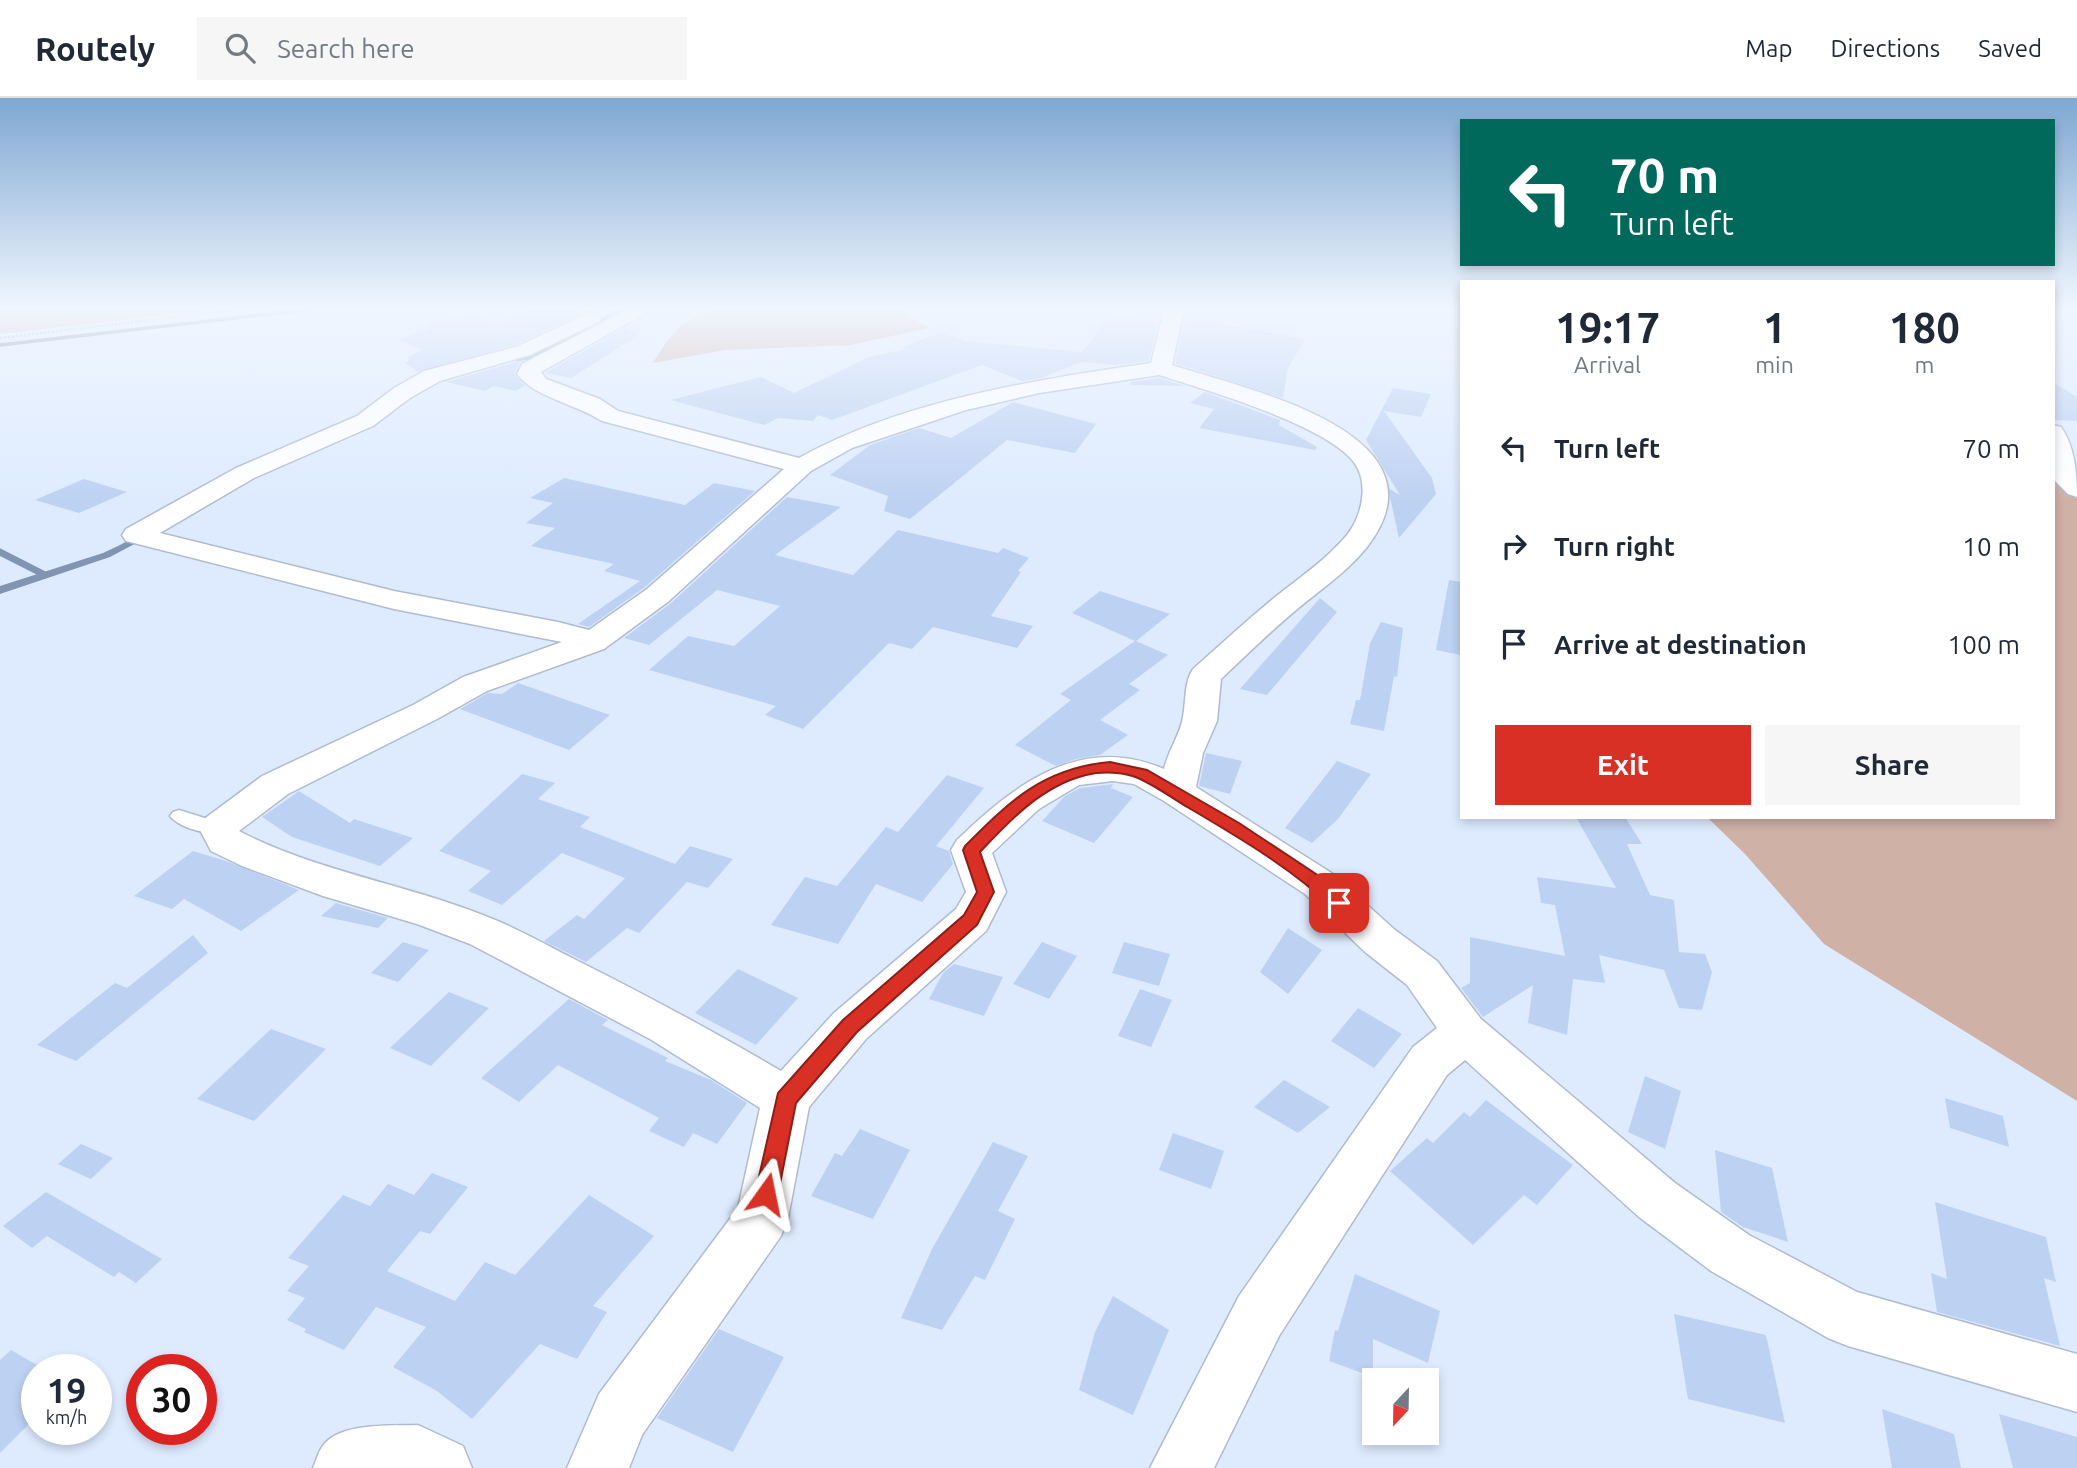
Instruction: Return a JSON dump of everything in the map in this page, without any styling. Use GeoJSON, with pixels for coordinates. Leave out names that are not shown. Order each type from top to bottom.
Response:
{"type":"FeatureCollection","features":[{"type":"Feature","properties":{"kind":"street"},"geometry":{"type":"LineString","coordinates":[[440,374],[402,393],[365,421],[245,472],[136,535],[394,600],[558,631],[593,642]]}},
{"type":"Feature","properties":{"kind":"street"},"geometry":{"type":"LineString","coordinates":[[528,374],[535,377],[535,382],[592,404],[610,416],[802,466]]}},
{"type":"Feature","properties":{"kind":"street"},"geometry":{"type":"LineString","coordinates":[[786,1099],[666,1026],[485,933],[429,912],[337,886],[256,856],[225,841],[218,828],[275,785],[425,712],[475,684],[593,642],[658,595],[802,466],[843,443],[959,405],[1039,386],[1120,374]]}},
{"type":"Feature","properties":{"kind":"street"},"geometry":{"type":"LineString","coordinates":[[1177,374],[1261,404],[1340,437],[1362,455],[1378,496],[1359,539],[1341,559],[1283,606],[1205,676],[1200,721],[1185,753],[1178,792]]}},
{"type":"Feature","properties":{"kind":"street"},"geometry":{"type":"LineString","coordinates":[[2055,436],[2060,446],[2062,474],[2077,489]]}},
{"type":"Feature","properties":{"kind":"street"},"geometry":{"type":"LineString","coordinates":[[598,1468],[620,1415],[762,1218],[786,1099],[850,1026],[971,920],[986,892],[971,850],[1013,807],[1060,778],[1098,768],[1142,773],[1178,792],[1319,884],[1380,941],[1422,973],[1465,1032],[1657,1200],[1730,1253],[1848,1318],[2077,1383]]}},
{"type":"Feature","properties":{"kind":"street"},"geometry":{"type":"LineString","coordinates":[[1181,1468],[1259,1316],[1430,1061],[1465,1032]]}},
{"type":"Feature","properties":{"kind":"street"},"geometry":{"type":"LineString","coordinates":[[344,1468],[354,1459],[418,1456],[441,1468]]}},
{"type":"Feature","properties":{"kind":"lane"},"geometry":{"type":"LineString","coordinates":[[179,816],[218,828]]}},
{"type":"Feature","properties":{"kind":"shaded area"},"geometry":{"type":"Polygon","coordinates":[[[2055,482],[2077,498],[2077,1101],[1824,944],[1745,854],[1709,819],[2055,819],[2055,482]]]}},
{"type":"Feature","properties":{"kind":"water"},"geometry":{"type":"Polygon","coordinates":[[[466,374],[424,387],[374,426],[252,477],[195,512],[110,557],[0,594],[0,586],[120,545],[416,387],[466,374]]]}},
{"type":"Feature","properties":{"kind":"building"},"geometry":{"type":"Polygon","coordinates":[[[474,374],[514,374],[525,386],[515,391],[494,386],[485,391],[446,382],[474,374]]]}},
{"type":"Feature","properties":{"kind":"building"},"geometry":{"type":"Polygon","coordinates":[[[550,374],[577,374],[571,378],[550,374]]]}},
{"type":"Feature","properties":{"kind":"building"},"geometry":{"type":"Polygon","coordinates":[[[834,374],[958,374],[832,420],[818,415],[813,421],[778,418],[764,425],[670,400],[761,377],[794,393],[834,374]]]}},
{"type":"Feature","properties":{"kind":"building"},"geometry":{"type":"Polygon","coordinates":[[[1004,374],[1051,374],[1041,378],[1022,381],[1004,374]]]}},
{"type":"Feature","properties":{"kind":"building"},"geometry":{"type":"Polygon","coordinates":[[[1209,374],[1287,374],[1283,398],[1209,374]]]}},
{"type":"Feature","properties":{"kind":"building"},"geometry":{"type":"Polygon","coordinates":[[[1159,378],[1185,386],[1131,385],[1131,382],[1159,378]]]}},
{"type":"Feature","properties":{"kind":"building"},"geometry":{"type":"Polygon","coordinates":[[[2055,383],[2077,397],[2077,421],[2055,420],[2055,383]]]}},
{"type":"Feature","properties":{"kind":"building"},"geometry":{"type":"Polygon","coordinates":[[[1393,388],[1431,394],[1421,417],[1384,411],[1432,478],[1436,494],[1399,538],[1388,488],[1400,495],[1366,440],[1393,388]]]}},
{"type":"Feature","properties":{"kind":"building"},"geometry":{"type":"Polygon","coordinates":[[[1205,392],[1280,420],[1279,425],[1317,447],[1315,450],[1199,428],[1214,409],[1190,403],[1205,392]]]}},
{"type":"Feature","properties":{"kind":"building"},"geometry":{"type":"Polygon","coordinates":[[[1013,402],[1096,424],[1075,453],[1007,440],[910,519],[884,511],[888,496],[830,475],[870,445],[919,428],[951,438],[1013,402]]]}},
{"type":"Feature","properties":{"kind":"building"},"geometry":{"type":"Polygon","coordinates":[[[564,478],[685,505],[714,483],[755,491],[645,587],[589,627],[578,624],[640,581],[604,571],[614,564],[531,546],[555,528],[526,523],[553,503],[530,498],[564,478]]]}},
{"type":"Feature","properties":{"kind":"building"},"geometry":{"type":"Polygon","coordinates":[[[84,479],[127,492],[79,513],[35,500],[84,479]]]}},
{"type":"Feature","properties":{"kind":"building"},"geometry":{"type":"Polygon","coordinates":[[[787,497],[841,507],[775,555],[853,575],[898,530],[998,553],[1003,548],[1029,558],[991,616],[1033,626],[1017,648],[933,627],[912,649],[889,643],[803,729],[765,715],[776,706],[649,670],[688,636],[734,646],[780,606],[717,590],[649,645],[624,638],[671,603],[787,497]]]}},
{"type":"Feature","properties":{"kind":"building"},"geometry":{"type":"Polygon","coordinates":[[[1449,580],[1460,582],[1460,655],[1436,650],[1449,580]]]}},
{"type":"Feature","properties":{"kind":"building"},"geometry":{"type":"Polygon","coordinates":[[[1100,591],[1170,614],[1136,641],[1168,655],[1129,684],[1140,690],[1100,720],[1128,735],[1100,755],[1056,766],[1015,745],[1071,700],[1060,694],[1135,641],[1072,613],[1100,591]]]}},
{"type":"Feature","properties":{"kind":"building"},"geometry":{"type":"Polygon","coordinates":[[[1320,598],[1337,612],[1267,695],[1240,689],[1320,598]]]}},
{"type":"Feature","properties":{"kind":"building"},"geometry":{"type":"Polygon","coordinates":[[[1381,622],[1403,628],[1397,677],[1394,676],[1384,731],[1350,724],[1356,700],[1360,700],[1370,643],[1381,622]]]}},
{"type":"Feature","properties":{"kind":"building"},"geometry":{"type":"Polygon","coordinates":[[[518,683],[610,715],[569,750],[460,709],[488,693],[502,694],[518,683]]]}},
{"type":"Feature","properties":{"kind":"building"},"geometry":{"type":"Polygon","coordinates":[[[1206,753],[1242,761],[1230,794],[1199,786],[1206,753]]]}},
{"type":"Feature","properties":{"kind":"building"},"geometry":{"type":"Polygon","coordinates":[[[1337,761],[1371,774],[1338,819],[1312,843],[1285,828],[1337,761]]]}},
{"type":"Feature","properties":{"kind":"building"},"geometry":{"type":"Polygon","coordinates":[[[522,774],[555,783],[538,799],[590,817],[580,827],[675,864],[690,846],[733,859],[708,888],[687,882],[639,933],[627,928],[586,962],[544,941],[577,915],[584,919],[625,878],[562,853],[502,905],[468,891],[491,871],[439,851],[522,774]]]}},
{"type":"Feature","properties":{"kind":"building"},"geometry":{"type":"Polygon","coordinates":[[[947,775],[984,788],[936,846],[949,851],[953,864],[922,902],[876,884],[838,944],[771,925],[805,877],[837,886],[886,827],[898,832],[947,775]]]}},
{"type":"Feature","properties":{"kind":"building"},"geometry":{"type":"Polygon","coordinates":[[[1113,784],[1111,788],[1133,797],[1094,843],[1042,821],[1065,796],[1080,788],[1113,784]]]}},
{"type":"Feature","properties":{"kind":"building"},"geometry":{"type":"Polygon","coordinates":[[[299,791],[350,823],[354,819],[413,838],[380,866],[292,837],[262,817],[299,791]]]}},
{"type":"Feature","properties":{"kind":"building"},"geometry":{"type":"Polygon","coordinates":[[[1577,819],[1626,819],[1642,844],[1627,844],[1650,895],[1674,900],[1679,952],[1705,954],[1712,972],[1702,1010],[1679,1008],[1664,970],[1599,955],[1605,983],[1573,979],[1567,1035],[1528,1023],[1533,985],[1483,1017],[1461,988],[1470,983],[1470,937],[1565,956],[1555,905],[1541,903],[1537,877],[1616,888],[1577,819]]]}},
{"type":"Feature","properties":{"kind":"building"},"geometry":{"type":"Polygon","coordinates":[[[193,851],[299,890],[241,931],[184,899],[172,909],[134,896],[193,851]]]}},
{"type":"Feature","properties":{"kind":"building"},"geometry":{"type":"Polygon","coordinates":[[[336,903],[388,918],[378,928],[321,916],[336,903]]]}},
{"type":"Feature","properties":{"kind":"building"},"geometry":{"type":"Polygon","coordinates":[[[1288,928],[1322,950],[1288,994],[1260,972],[1288,928]]]}},
{"type":"Feature","properties":{"kind":"building"},"geometry":{"type":"Polygon","coordinates":[[[193,935],[208,953],[76,1061],[37,1045],[115,983],[127,988],[193,935]]]}},
{"type":"Feature","properties":{"kind":"building"},"geometry":{"type":"Polygon","coordinates":[[[403,942],[429,950],[398,982],[371,973],[403,942]]]}},
{"type":"Feature","properties":{"kind":"building"},"geometry":{"type":"Polygon","coordinates":[[[1042,942],[1077,956],[1049,999],[1013,984],[1042,942]]]}},
{"type":"Feature","properties":{"kind":"building"},"geometry":{"type":"Polygon","coordinates":[[[1124,942],[1170,954],[1159,986],[1112,973],[1124,942]]]}},
{"type":"Feature","properties":{"kind":"building"},"geometry":{"type":"Polygon","coordinates":[[[954,964],[1003,977],[984,1016],[929,999],[943,973],[954,964]]]}},
{"type":"Feature","properties":{"kind":"building"},"geometry":{"type":"Polygon","coordinates":[[[738,969],[798,998],[756,1045],[695,1013],[738,969]]]}},
{"type":"Feature","properties":{"kind":"building"},"geometry":{"type":"Polygon","coordinates":[[[1140,989],[1172,1000],[1151,1047],[1118,1036],[1140,989]]]}},
{"type":"Feature","properties":{"kind":"building"},"geometry":{"type":"Polygon","coordinates":[[[449,992],[489,1008],[431,1066],[390,1048],[449,992]]]}},
{"type":"Feature","properties":{"kind":"building"},"geometry":{"type":"Polygon","coordinates":[[[569,999],[608,1020],[602,1025],[668,1058],[665,1061],[711,1080],[747,1103],[717,1144],[693,1133],[684,1147],[649,1131],[659,1118],[558,1065],[519,1102],[481,1078],[569,999]]]}},
{"type":"Feature","properties":{"kind":"building"},"geometry":{"type":"Polygon","coordinates":[[[1358,1008],[1402,1034],[1374,1068],[1331,1041],[1358,1008]]]}},
{"type":"Feature","properties":{"kind":"building"},"geometry":{"type":"Polygon","coordinates":[[[271,1029],[326,1049],[254,1121],[197,1099],[271,1029]]]}},
{"type":"Feature","properties":{"kind":"building"},"geometry":{"type":"Polygon","coordinates":[[[1645,1076],[1681,1091],[1665,1149],[1628,1132],[1645,1076]]]}},
{"type":"Feature","properties":{"kind":"building"},"geometry":{"type":"Polygon","coordinates":[[[1284,1080],[1330,1107],[1298,1133],[1254,1107],[1284,1080]]]}},
{"type":"Feature","properties":{"kind":"building"},"geometry":{"type":"Polygon","coordinates":[[[1945,1098],[2003,1116],[2009,1147],[1950,1128],[1945,1098]]]}},
{"type":"Feature","properties":{"kind":"building"},"geometry":{"type":"Polygon","coordinates":[[[1486,1100],[1573,1165],[1537,1205],[1524,1195],[1473,1245],[1390,1171],[1427,1138],[1433,1143],[1464,1112],[1470,1117],[1486,1100]]]}},
{"type":"Feature","properties":{"kind":"building"},"geometry":{"type":"Polygon","coordinates":[[[860,1129],[910,1150],[873,1219],[811,1196],[835,1153],[842,1156],[860,1129]]]}},
{"type":"Feature","properties":{"kind":"building"},"geometry":{"type":"Polygon","coordinates":[[[1173,1133],[1224,1151],[1211,1189],[1159,1170],[1173,1133]]]}},
{"type":"Feature","properties":{"kind":"building"},"geometry":{"type":"Polygon","coordinates":[[[993,1142],[1028,1156],[998,1211],[1015,1219],[985,1280],[975,1276],[942,1330],[901,1318],[932,1249],[993,1142]]]}},
{"type":"Feature","properties":{"kind":"building"},"geometry":{"type":"Polygon","coordinates":[[[81,1144],[113,1158],[91,1179],[58,1164],[81,1144]]]}},
{"type":"Feature","properties":{"kind":"building"},"geometry":{"type":"Polygon","coordinates":[[[1715,1150],[1772,1168],[1788,1242],[1743,1227],[1721,1212],[1715,1150]]]}},
{"type":"Feature","properties":{"kind":"building"},"geometry":{"type":"Polygon","coordinates":[[[432,1173],[468,1187],[430,1234],[420,1231],[387,1271],[455,1301],[485,1262],[515,1275],[589,1195],[654,1236],[593,1306],[607,1312],[577,1359],[540,1344],[472,1419],[437,1391],[393,1367],[426,1327],[376,1307],[344,1350],[304,1332],[306,1329],[287,1320],[305,1298],[287,1291],[309,1266],[288,1258],[343,1195],[370,1206],[388,1184],[414,1195],[432,1173]]]}},
{"type":"Feature","properties":{"kind":"building"},"geometry":{"type":"Polygon","coordinates":[[[46,1192],[162,1259],[136,1283],[119,1272],[114,1277],[47,1236],[32,1248],[3,1226],[46,1192]]]}},
{"type":"Feature","properties":{"kind":"building"},"geometry":{"type":"Polygon","coordinates":[[[1935,1202],[2046,1237],[2056,1282],[2044,1278],[2060,1346],[1937,1312],[1931,1273],[1947,1279],[1935,1202]]]}},
{"type":"Feature","properties":{"kind":"building"},"geometry":{"type":"Polygon","coordinates":[[[1355,1274],[1440,1311],[1428,1363],[1373,1339],[1373,1368],[1362,1368],[1362,1373],[1329,1361],[1335,1330],[1338,1331],[1355,1274]]]}},
{"type":"Feature","properties":{"kind":"building"},"geometry":{"type":"Polygon","coordinates":[[[1113,1296],[1169,1330],[1133,1415],[1079,1390],[1095,1332],[1113,1296]]]}},
{"type":"Feature","properties":{"kind":"building"},"geometry":{"type":"Polygon","coordinates":[[[1674,1314],[1766,1335],[1785,1423],[1688,1399],[1674,1314]]]}},
{"type":"Feature","properties":{"kind":"building"},"geometry":{"type":"Polygon","coordinates":[[[719,1329],[784,1357],[733,1452],[657,1418],[719,1329]]]}},
{"type":"Feature","properties":{"kind":"building"},"geometry":{"type":"Polygon","coordinates":[[[11,1350],[21,1356],[21,1432],[0,1453],[0,1360],[11,1350]]]}},
{"type":"Feature","properties":{"kind":"building"},"geometry":{"type":"Polygon","coordinates":[[[1882,1409],[1954,1434],[1961,1468],[1892,1468],[1882,1409]]]}},
{"type":"Feature","properties":{"kind":"building"},"geometry":{"type":"Polygon","coordinates":[[[1999,1414],[2077,1437],[2077,1468],[2013,1468],[1999,1414]]]}},
{"type":"Feature","properties":{"kind":"waterway"},"geometry":{"type":"LineString","coordinates":[[0,552],[45,575]]}},
{"type":"Feature","properties":{"kind":"route"},"geometry":{"type":"LineString","coordinates":[[766,1194],[786,1099],[850,1026],[971,920],[986,892],[971,850],[1013,807],[1060,778],[1087,769],[1110,768],[1142,773],[1233,827],[1319,884],[1339,903]]}}]}
